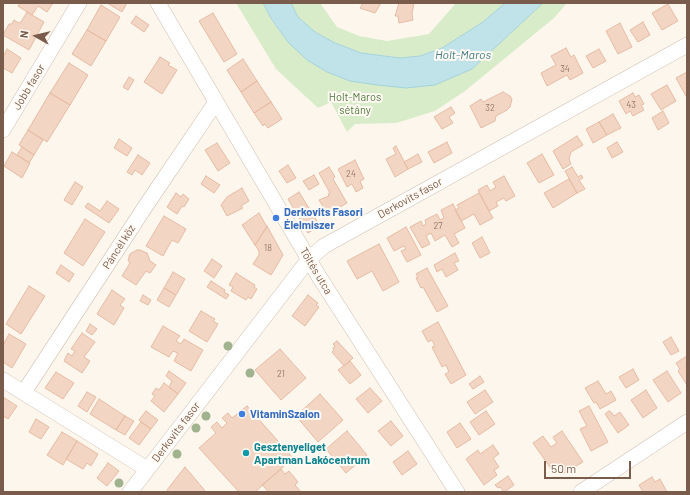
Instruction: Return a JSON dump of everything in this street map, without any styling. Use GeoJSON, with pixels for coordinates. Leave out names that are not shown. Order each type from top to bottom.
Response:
{"type":"FeatureCollection","features":[{"type":"Feature","properties":{"kind":"street","name":"Jobb fasor"},"geometry":{"type":"LineString","coordinates":[[3,130],[79,3]]}},
{"type":"Feature","properties":{"kind":"street","name":"Töltés utca"},"geometry":{"type":"LineString","coordinates":[[158,3],[309,260],[457,492]]}},
{"type":"Feature","properties":{"kind":"street","name":"Derkovits fasor"},"geometry":{"type":"LineString","coordinates":[[130,492],[309,260],[324,246],[687,46]]}},
{"type":"Feature","properties":{"kind":"street","name":"Páncél köz"},"geometry":{"type":"LineString","coordinates":[[24,392],[145,207],[216,102]]}},
{"type":"Feature","properties":{"kind":"street"},"geometry":{"type":"LineString","coordinates":[[3,380],[147,470]]}},
{"type":"Feature","properties":{"kind":"street"},"geometry":{"type":"LineString","coordinates":[[581,492],[687,422]]}},
{"type":"Feature","properties":{"kind":"green space","name":"Holt-Maros sétány"},"geometry":{"type":"Polygon","coordinates":[[[236,3],[263,3],[272,21],[288,42],[472,69],[543,3],[567,3],[554,18],[465,91],[435,111],[396,123],[355,124],[347,132],[331,102],[318,108],[276,69],[236,3]]]}},
{"type":"Feature","properties":{"kind":"green space"},"geometry":{"type":"Polygon","coordinates":[[[291,3],[320,3],[337,27],[359,36],[387,41],[429,34],[456,3],[505,3],[483,22],[442,48],[420,56],[400,58],[361,53],[335,43],[315,32],[298,17],[291,3]]]}},
{"type":"Feature","properties":{"kind":"water","name":"Holt-Maros"},"geometry":{"type":"Polygon","coordinates":[[[263,3],[291,3],[298,17],[315,32],[335,43],[361,53],[400,58],[420,56],[442,48],[483,22],[505,3],[543,3],[472,69],[435,85],[406,88],[350,81],[327,72],[307,60],[288,42],[272,20],[263,3]]]}},
{"type":"Feature","properties":{"kind":"building"},"geometry":{"type":"Polygon","coordinates":[[[20,3],[53,3],[47,12],[38,6],[32,15],[18,6],[20,3]]]}},
{"type":"Feature","properties":{"kind":"building"},"geometry":{"type":"Polygon","coordinates":[[[107,3],[127,3],[122,12],[107,3]]]}},
{"type":"Feature","properties":{"kind":"building"},"geometry":{"type":"Polygon","coordinates":[[[363,3],[381,3],[375,13],[360,8],[363,3]]]}},
{"type":"Feature","properties":{"kind":"building"},"geometry":{"type":"Polygon","coordinates":[[[399,3],[414,3],[412,14],[413,20],[399,23],[398,16],[395,16],[399,3]]]}},
{"type":"Feature","properties":{"kind":"building"},"geometry":{"type":"Polygon","coordinates":[[[668,4],[678,21],[662,30],[652,13],[668,4]]]}},
{"type":"Feature","properties":{"kind":"building"},"geometry":{"type":"Polygon","coordinates":[[[101,5],[120,17],[106,41],[87,30],[101,5]]]}},
{"type":"Feature","properties":{"kind":"building"},"geometry":{"type":"Polygon","coordinates":[[[27,12],[44,22],[29,50],[3,35],[9,24],[12,24],[14,20],[19,23],[21,22],[27,12]]]}},
{"type":"Feature","properties":{"kind":"building"},"geometry":{"type":"Polygon","coordinates":[[[213,13],[237,54],[224,62],[199,21],[213,13]]]}},
{"type":"Feature","properties":{"kind":"building"},"geometry":{"type":"Polygon","coordinates":[[[136,16],[149,25],[144,32],[131,23],[136,16]]]}},
{"type":"Feature","properties":{"kind":"building"},"geometry":{"type":"Polygon","coordinates":[[[643,22],[650,35],[638,42],[630,30],[643,22]]]}},
{"type":"Feature","properties":{"kind":"building"},"geometry":{"type":"Polygon","coordinates":[[[620,23],[632,47],[618,54],[606,31],[620,23]]]}},
{"type":"Feature","properties":{"kind":"building"},"geometry":{"type":"Polygon","coordinates":[[[87,30],[106,41],[91,66],[72,54],[87,30]]]}},
{"type":"Feature","properties":{"kind":"building"},"geometry":{"type":"Polygon","coordinates":[[[566,48],[571,57],[574,55],[583,73],[570,80],[567,75],[547,86],[541,73],[556,65],[551,56],[566,48]]]}},
{"type":"Feature","properties":{"kind":"building"},"geometry":{"type":"Polygon","coordinates":[[[7,49],[21,58],[12,73],[3,68],[3,57],[7,49]]]}},
{"type":"Feature","properties":{"kind":"building"},"geometry":{"type":"Polygon","coordinates":[[[599,49],[606,61],[593,68],[586,56],[599,49]]]}},
{"type":"Feature","properties":{"kind":"building"},"geometry":{"type":"Polygon","coordinates":[[[160,57],[170,63],[168,65],[177,70],[162,94],[144,82],[160,57]]]}},
{"type":"Feature","properties":{"kind":"building"},"geometry":{"type":"Polygon","coordinates":[[[243,59],[257,81],[241,92],[227,70],[243,59]]]}},
{"type":"Feature","properties":{"kind":"building"},"geometry":{"type":"Polygon","coordinates":[[[69,63],[88,75],[70,105],[50,93],[69,63]]]}},
{"type":"Feature","properties":{"kind":"building"},"geometry":{"type":"Polygon","coordinates":[[[687,72],[687,98],[676,78],[687,72]]]}},
{"type":"Feature","properties":{"kind":"building"},"geometry":{"type":"Polygon","coordinates":[[[129,77],[134,80],[128,90],[123,87],[129,77]]]}},
{"type":"Feature","properties":{"kind":"building"},"geometry":{"type":"Polygon","coordinates":[[[257,81],[271,102],[254,113],[241,92],[257,81]]]}},
{"type":"Feature","properties":{"kind":"building"},"geometry":{"type":"Polygon","coordinates":[[[667,85],[676,101],[661,110],[651,94],[667,85]]]}},
{"type":"Feature","properties":{"kind":"building"},"geometry":{"type":"Polygon","coordinates":[[[503,92],[512,99],[510,107],[496,116],[495,121],[481,128],[470,106],[481,99],[483,102],[503,92]]]}},
{"type":"Feature","properties":{"kind":"building"},"geometry":{"type":"Polygon","coordinates":[[[50,93],[70,105],[47,142],[28,130],[50,93]]]}},
{"type":"Feature","properties":{"kind":"building"},"geometry":{"type":"Polygon","coordinates":[[[633,93],[635,97],[639,95],[644,104],[641,105],[644,110],[633,116],[630,111],[626,114],[619,101],[633,93]]]}},
{"type":"Feature","properties":{"kind":"building"},"geometry":{"type":"Polygon","coordinates":[[[271,102],[282,119],[268,128],[265,124],[263,126],[254,113],[271,102]]]}},
{"type":"Feature","properties":{"kind":"building"},"geometry":{"type":"Polygon","coordinates":[[[451,107],[455,113],[449,117],[453,123],[442,129],[434,117],[451,107]]]}},
{"type":"Feature","properties":{"kind":"building"},"geometry":{"type":"Polygon","coordinates":[[[663,111],[669,123],[658,130],[652,118],[663,111]]]}},
{"type":"Feature","properties":{"kind":"building"},"geometry":{"type":"Polygon","coordinates":[[[613,114],[621,128],[607,135],[599,122],[613,114]]]}},
{"type":"Feature","properties":{"kind":"building"},"geometry":{"type":"Polygon","coordinates":[[[599,122],[607,135],[593,143],[586,129],[599,122]]]}},
{"type":"Feature","properties":{"kind":"building"},"geometry":{"type":"Polygon","coordinates":[[[28,130],[43,140],[34,155],[19,145],[28,130]]]}},
{"type":"Feature","properties":{"kind":"building"},"geometry":{"type":"Polygon","coordinates":[[[577,136],[583,145],[571,152],[569,159],[571,164],[563,169],[553,151],[577,136]]]}},
{"type":"Feature","properties":{"kind":"building"},"geometry":{"type":"Polygon","coordinates":[[[119,139],[132,148],[127,156],[114,148],[119,139]]]}},
{"type":"Feature","properties":{"kind":"building"},"geometry":{"type":"Polygon","coordinates":[[[447,142],[452,153],[434,163],[428,152],[447,142]]]}},
{"type":"Feature","properties":{"kind":"building"},"geometry":{"type":"Polygon","coordinates":[[[617,142],[623,152],[612,158],[607,148],[617,142]]]}},
{"type":"Feature","properties":{"kind":"building"},"geometry":{"type":"Polygon","coordinates":[[[217,143],[230,163],[218,171],[205,150],[217,143]]]}},
{"type":"Feature","properties":{"kind":"building"},"geometry":{"type":"Polygon","coordinates":[[[396,146],[408,169],[395,177],[386,159],[396,154],[393,148],[396,146]]]}},
{"type":"Feature","properties":{"kind":"building"},"geometry":{"type":"Polygon","coordinates":[[[22,147],[34,155],[29,163],[17,155],[22,147]]]}},
{"type":"Feature","properties":{"kind":"building"},"geometry":{"type":"Polygon","coordinates":[[[12,152],[30,163],[22,178],[4,166],[12,152]]]}},
{"type":"Feature","properties":{"kind":"building"},"geometry":{"type":"Polygon","coordinates":[[[418,154],[422,162],[408,169],[404,162],[418,154]]]}},
{"type":"Feature","properties":{"kind":"building"},"geometry":{"type":"Polygon","coordinates":[[[542,154],[554,175],[539,183],[527,163],[542,154]]]}},
{"type":"Feature","properties":{"kind":"building"},"geometry":{"type":"Polygon","coordinates":[[[138,155],[150,163],[142,175],[135,170],[132,175],[127,172],[138,155]]]}},
{"type":"Feature","properties":{"kind":"building"},"geometry":{"type":"Polygon","coordinates":[[[355,160],[364,179],[360,181],[363,188],[356,192],[352,184],[347,187],[338,169],[355,160]]]}},
{"type":"Feature","properties":{"kind":"building"},"geometry":{"type":"Polygon","coordinates":[[[288,165],[296,178],[287,183],[279,171],[288,165]]]}},
{"type":"Feature","properties":{"kind":"building"},"geometry":{"type":"Polygon","coordinates":[[[329,167],[335,177],[333,179],[347,203],[328,214],[319,200],[329,196],[328,194],[330,193],[319,173],[329,167]]]}},
{"type":"Feature","properties":{"kind":"building"},"geometry":{"type":"Polygon","coordinates":[[[572,167],[578,177],[581,175],[583,178],[579,180],[585,189],[577,193],[565,171],[572,167]]]}},
{"type":"Feature","properties":{"kind":"building"},"geometry":{"type":"Polygon","coordinates":[[[314,175],[319,184],[309,190],[303,181],[314,175]]]}},
{"type":"Feature","properties":{"kind":"building"},"geometry":{"type":"Polygon","coordinates":[[[206,176],[220,185],[214,193],[201,184],[206,176]]]}},
{"type":"Feature","properties":{"kind":"building"},"geometry":{"type":"Polygon","coordinates":[[[504,176],[515,196],[506,201],[504,198],[496,202],[498,206],[489,211],[478,190],[487,185],[490,191],[496,187],[493,182],[504,176]]]}},
{"type":"Feature","properties":{"kind":"building"},"geometry":{"type":"Polygon","coordinates":[[[569,179],[577,193],[553,208],[544,193],[569,179]]]}},
{"type":"Feature","properties":{"kind":"building"},"geometry":{"type":"Polygon","coordinates":[[[75,182],[83,187],[72,205],[64,200],[75,182]]]}},
{"type":"Feature","properties":{"kind":"building"},"geometry":{"type":"Polygon","coordinates":[[[242,188],[249,201],[241,206],[243,208],[227,216],[221,205],[227,197],[242,188]]]}},
{"type":"Feature","properties":{"kind":"building"},"geometry":{"type":"Polygon","coordinates":[[[299,192],[320,226],[308,233],[288,199],[299,192]]]}},
{"type":"Feature","properties":{"kind":"building"},"geometry":{"type":"Polygon","coordinates":[[[176,193],[181,197],[183,194],[189,199],[177,214],[167,207],[176,193]]]}},
{"type":"Feature","properties":{"kind":"building"},"geometry":{"type":"Polygon","coordinates":[[[479,193],[493,218],[480,225],[474,214],[461,221],[455,210],[459,208],[457,205],[479,193]]]}},
{"type":"Feature","properties":{"kind":"building"},"geometry":{"type":"Polygon","coordinates":[[[107,201],[119,209],[109,223],[85,207],[88,203],[100,211],[107,201]]]}},
{"type":"Feature","properties":{"kind":"building"},"geometry":{"type":"Polygon","coordinates":[[[453,204],[465,228],[454,234],[459,243],[452,247],[445,235],[435,241],[431,233],[426,236],[430,244],[422,248],[410,227],[421,221],[423,226],[426,224],[425,220],[437,214],[440,220],[444,218],[441,210],[453,204]]]}},
{"type":"Feature","properties":{"kind":"building"},"geometry":{"type":"Polygon","coordinates":[[[259,213],[267,227],[255,245],[242,225],[259,213]]]}},
{"type":"Feature","properties":{"kind":"building"},"geometry":{"type":"Polygon","coordinates":[[[164,216],[186,229],[178,243],[172,240],[163,256],[146,246],[164,216]]]}},
{"type":"Feature","properties":{"kind":"building"},"geometry":{"type":"Polygon","coordinates":[[[85,219],[105,232],[83,266],[64,253],[85,219]]]}},
{"type":"Feature","properties":{"kind":"building"},"geometry":{"type":"Polygon","coordinates":[[[267,226],[283,255],[271,275],[253,264],[259,255],[259,251],[255,245],[267,226]]]}},
{"type":"Feature","properties":{"kind":"building"},"geometry":{"type":"Polygon","coordinates":[[[406,227],[421,255],[407,262],[401,251],[406,249],[404,246],[394,251],[387,238],[406,227]]]}},
{"type":"Feature","properties":{"kind":"building"},"geometry":{"type":"Polygon","coordinates":[[[482,237],[490,253],[480,258],[472,243],[482,237]]]}},
{"type":"Feature","properties":{"kind":"building"},"geometry":{"type":"Polygon","coordinates":[[[379,244],[399,282],[383,291],[372,271],[357,279],[347,261],[379,244]]]}},
{"type":"Feature","properties":{"kind":"building"},"geometry":{"type":"Polygon","coordinates":[[[137,250],[147,253],[150,261],[156,265],[150,273],[146,271],[136,285],[122,276],[130,263],[128,260],[130,254],[137,250]]]}},
{"type":"Feature","properties":{"kind":"building"},"geometry":{"type":"Polygon","coordinates":[[[455,253],[459,261],[454,263],[458,270],[446,277],[442,269],[437,272],[434,265],[455,253]]]}},
{"type":"Feature","properties":{"kind":"building"},"geometry":{"type":"Polygon","coordinates":[[[212,259],[222,266],[214,278],[204,271],[212,259]]]}},
{"type":"Feature","properties":{"kind":"building"},"geometry":{"type":"Polygon","coordinates":[[[61,265],[74,274],[69,282],[56,273],[61,265]]]}},
{"type":"Feature","properties":{"kind":"building"},"geometry":{"type":"Polygon","coordinates":[[[427,268],[448,306],[437,312],[423,287],[421,288],[416,278],[418,277],[416,274],[427,268]]]}},
{"type":"Feature","properties":{"kind":"building"},"geometry":{"type":"Polygon","coordinates":[[[173,272],[185,279],[176,295],[164,288],[173,272]]]}},
{"type":"Feature","properties":{"kind":"building"},"geometry":{"type":"Polygon","coordinates":[[[236,273],[255,285],[254,287],[257,289],[251,299],[248,297],[246,300],[231,291],[233,287],[229,285],[236,273]]]}},
{"type":"Feature","properties":{"kind":"building"},"geometry":{"type":"Polygon","coordinates":[[[211,281],[225,290],[224,292],[229,295],[226,299],[207,287],[211,281]]]}},
{"type":"Feature","properties":{"kind":"building"},"geometry":{"type":"Polygon","coordinates":[[[29,286],[45,296],[21,334],[6,324],[29,286]]]}},
{"type":"Feature","properties":{"kind":"building"},"geometry":{"type":"Polygon","coordinates":[[[164,288],[176,295],[169,307],[157,300],[164,288]]]}},
{"type":"Feature","properties":{"kind":"building"},"geometry":{"type":"Polygon","coordinates":[[[112,290],[125,299],[120,305],[124,308],[114,325],[97,314],[112,290]]]}},
{"type":"Feature","properties":{"kind":"building"},"geometry":{"type":"Polygon","coordinates":[[[143,295],[151,300],[148,305],[140,301],[143,295]]]}},
{"type":"Feature","properties":{"kind":"building"},"geometry":{"type":"Polygon","coordinates":[[[308,295],[318,303],[316,305],[319,307],[305,326],[292,316],[308,295]]]}},
{"type":"Feature","properties":{"kind":"building"},"geometry":{"type":"Polygon","coordinates":[[[201,311],[215,319],[213,321],[218,324],[207,342],[189,331],[201,311]]]}},
{"type":"Feature","properties":{"kind":"building"},"geometry":{"type":"Polygon","coordinates":[[[438,322],[466,375],[451,384],[445,374],[449,372],[446,365],[442,367],[432,347],[435,346],[432,340],[428,342],[422,331],[438,322]]]}},
{"type":"Feature","properties":{"kind":"building"},"geometry":{"type":"Polygon","coordinates":[[[90,324],[97,329],[92,335],[86,331],[90,324]]]}},
{"type":"Feature","properties":{"kind":"building"},"geometry":{"type":"Polygon","coordinates":[[[163,326],[180,336],[176,341],[181,344],[184,339],[203,350],[191,371],[174,361],[178,353],[173,351],[169,357],[151,347],[163,326]]]}},
{"type":"Feature","properties":{"kind":"building"},"geometry":{"type":"Polygon","coordinates":[[[82,333],[95,342],[84,357],[90,361],[82,373],[64,361],[68,353],[72,356],[75,351],[71,349],[82,333]]]}},
{"type":"Feature","properties":{"kind":"building"},"geometry":{"type":"Polygon","coordinates":[[[9,334],[26,344],[12,368],[3,362],[3,345],[9,334]]]}},
{"type":"Feature","properties":{"kind":"building"},"geometry":{"type":"Polygon","coordinates":[[[671,337],[679,351],[671,355],[663,342],[671,337]]]}},
{"type":"Feature","properties":{"kind":"building"},"geometry":{"type":"Polygon","coordinates":[[[337,341],[353,358],[344,366],[332,352],[335,346],[333,344],[337,341]]]}},
{"type":"Feature","properties":{"kind":"building"},"geometry":{"type":"Polygon","coordinates":[[[280,349],[306,378],[281,400],[255,370],[280,349]]]}},
{"type":"Feature","properties":{"kind":"building"},"geometry":{"type":"Polygon","coordinates":[[[687,356],[687,385],[678,371],[680,369],[676,363],[687,356]]]}},
{"type":"Feature","properties":{"kind":"building"},"geometry":{"type":"Polygon","coordinates":[[[350,361],[361,375],[350,384],[338,370],[350,361]]]}},
{"type":"Feature","properties":{"kind":"building"},"geometry":{"type":"Polygon","coordinates":[[[633,369],[639,380],[626,388],[619,377],[633,369]]]}},
{"type":"Feature","properties":{"kind":"building"},"geometry":{"type":"Polygon","coordinates":[[[169,371],[186,383],[178,394],[169,387],[172,381],[166,376],[169,371]]]}},
{"type":"Feature","properties":{"kind":"building"},"geometry":{"type":"Polygon","coordinates":[[[667,371],[681,393],[668,402],[653,380],[667,371]]]}},
{"type":"Feature","properties":{"kind":"building"},"geometry":{"type":"Polygon","coordinates":[[[56,372],[74,383],[63,399],[45,388],[56,372]]]}},
{"type":"Feature","properties":{"kind":"building"},"geometry":{"type":"Polygon","coordinates":[[[480,376],[484,382],[473,389],[469,384],[480,376]]]}},
{"type":"Feature","properties":{"kind":"building"},"geometry":{"type":"Polygon","coordinates":[[[598,381],[606,394],[611,391],[616,400],[600,409],[596,402],[594,403],[585,388],[598,381]]]}},
{"type":"Feature","properties":{"kind":"building"},"geometry":{"type":"Polygon","coordinates":[[[164,383],[178,394],[164,412],[151,401],[155,396],[152,394],[156,388],[159,390],[164,383]]]}},
{"type":"Feature","properties":{"kind":"building"},"geometry":{"type":"Polygon","coordinates":[[[370,388],[382,401],[368,413],[356,399],[370,388]]]}},
{"type":"Feature","properties":{"kind":"building"},"geometry":{"type":"Polygon","coordinates":[[[485,390],[493,402],[475,414],[467,402],[485,390]]]}},
{"type":"Feature","properties":{"kind":"building"},"geometry":{"type":"Polygon","coordinates":[[[646,390],[657,408],[643,418],[631,400],[646,390]]]}},
{"type":"Feature","properties":{"kind":"building"},"geometry":{"type":"Polygon","coordinates":[[[87,392],[96,397],[87,412],[78,406],[87,392]]]}},
{"type":"Feature","properties":{"kind":"building"},"geometry":{"type":"Polygon","coordinates":[[[320,394],[343,420],[318,442],[296,416],[320,394]]]}},
{"type":"Feature","properties":{"kind":"building"},"geometry":{"type":"Polygon","coordinates":[[[3,397],[17,406],[8,419],[3,416],[3,397]]]}},
{"type":"Feature","properties":{"kind":"building"},"geometry":{"type":"Polygon","coordinates":[[[99,399],[125,416],[116,430],[90,414],[99,399]]]}},
{"type":"Feature","properties":{"kind":"building","name":"Gesztenyeliget Apartman Lakócentrum"},"geometry":{"type":"Polygon","coordinates":[[[247,406],[293,458],[255,492],[239,492],[199,448],[216,433],[211,427],[217,422],[222,428],[227,423],[222,418],[228,413],[232,418],[247,406]]]}},
{"type":"Feature","properties":{"kind":"building"},"geometry":{"type":"Polygon","coordinates":[[[589,406],[608,442],[591,451],[580,429],[587,426],[579,411],[589,406]]]}},
{"type":"Feature","properties":{"kind":"building"},"geometry":{"type":"Polygon","coordinates":[[[146,411],[158,420],[151,429],[139,420],[146,411]]]}},
{"type":"Feature","properties":{"kind":"building"},"geometry":{"type":"Polygon","coordinates":[[[486,411],[495,424],[479,435],[470,422],[486,411]]]}},
{"type":"Feature","properties":{"kind":"building"},"geometry":{"type":"Polygon","coordinates":[[[609,411],[614,416],[620,412],[629,425],[618,433],[605,414],[609,411]]]}},
{"type":"Feature","properties":{"kind":"building"},"geometry":{"type":"Polygon","coordinates":[[[125,416],[134,421],[125,435],[116,430],[125,416]]]}},
{"type":"Feature","properties":{"kind":"building"},"geometry":{"type":"Polygon","coordinates":[[[36,419],[49,427],[41,439],[29,432],[36,419]]]}},
{"type":"Feature","properties":{"kind":"building"},"geometry":{"type":"Polygon","coordinates":[[[391,421],[403,436],[391,446],[378,431],[391,421]]]}},
{"type":"Feature","properties":{"kind":"building"},"geometry":{"type":"Polygon","coordinates":[[[141,422],[151,429],[139,445],[129,438],[141,422]]]}},
{"type":"Feature","properties":{"kind":"building"},"geometry":{"type":"Polygon","coordinates":[[[460,423],[471,439],[457,448],[447,432],[460,423]]]}},
{"type":"Feature","properties":{"kind":"building"},"geometry":{"type":"Polygon","coordinates":[[[347,431],[367,455],[346,473],[326,449],[347,431]]]}},
{"type":"Feature","properties":{"kind":"building"},"geometry":{"type":"Polygon","coordinates":[[[562,431],[583,462],[564,473],[561,468],[554,473],[533,443],[543,436],[551,447],[557,443],[553,437],[562,431]]]}},
{"type":"Feature","properties":{"kind":"building"},"geometry":{"type":"Polygon","coordinates":[[[62,432],[77,441],[63,465],[47,455],[62,432]]]}},
{"type":"Feature","properties":{"kind":"building"},"geometry":{"type":"Polygon","coordinates":[[[77,441],[98,454],[91,466],[87,463],[83,469],[66,459],[77,441]]]}},
{"type":"Feature","properties":{"kind":"building"},"geometry":{"type":"Polygon","coordinates":[[[493,445],[499,454],[493,458],[499,467],[494,470],[497,475],[484,485],[466,459],[478,450],[480,454],[493,445]]]}},
{"type":"Feature","properties":{"kind":"building"},"geometry":{"type":"Polygon","coordinates":[[[408,451],[417,464],[402,475],[393,462],[408,451]]]}},
{"type":"Feature","properties":{"kind":"building"},"geometry":{"type":"Polygon","coordinates":[[[108,463],[119,471],[107,486],[97,478],[108,463]]]}},
{"type":"Feature","properties":{"kind":"building"},"geometry":{"type":"Polygon","coordinates":[[[185,467],[206,492],[168,492],[167,490],[185,467]]]}},
{"type":"Feature","properties":{"kind":"building"},"geometry":{"type":"Polygon","coordinates":[[[281,469],[285,474],[289,471],[298,482],[295,485],[301,492],[266,492],[268,491],[262,485],[281,469]]]}},
{"type":"Feature","properties":{"kind":"building"},"geometry":{"type":"Polygon","coordinates":[[[508,476],[514,485],[504,492],[500,487],[498,488],[495,485],[508,476]]]}},
{"type":"Feature","properties":{"kind":"building"},"geometry":{"type":"Polygon","coordinates":[[[652,477],[655,482],[660,479],[667,492],[643,492],[639,485],[652,477]]]}},
{"type":"Feature","properties":{"kind":"place","name":"Derkovits Fasori Élelmiszer"},"geometry":{"type":"Point","coordinates":[276,218]}},
{"type":"Feature","properties":{"kind":"place","name":"VitaminSzalon"},"geometry":{"type":"Point","coordinates":[242,414]}},
{"type":"Feature","properties":{"kind":"place","name":"Gesztenyeliget Apartman Lakócentrum"},"geometry":{"type":"Point","coordinates":[246,453]}}]}
